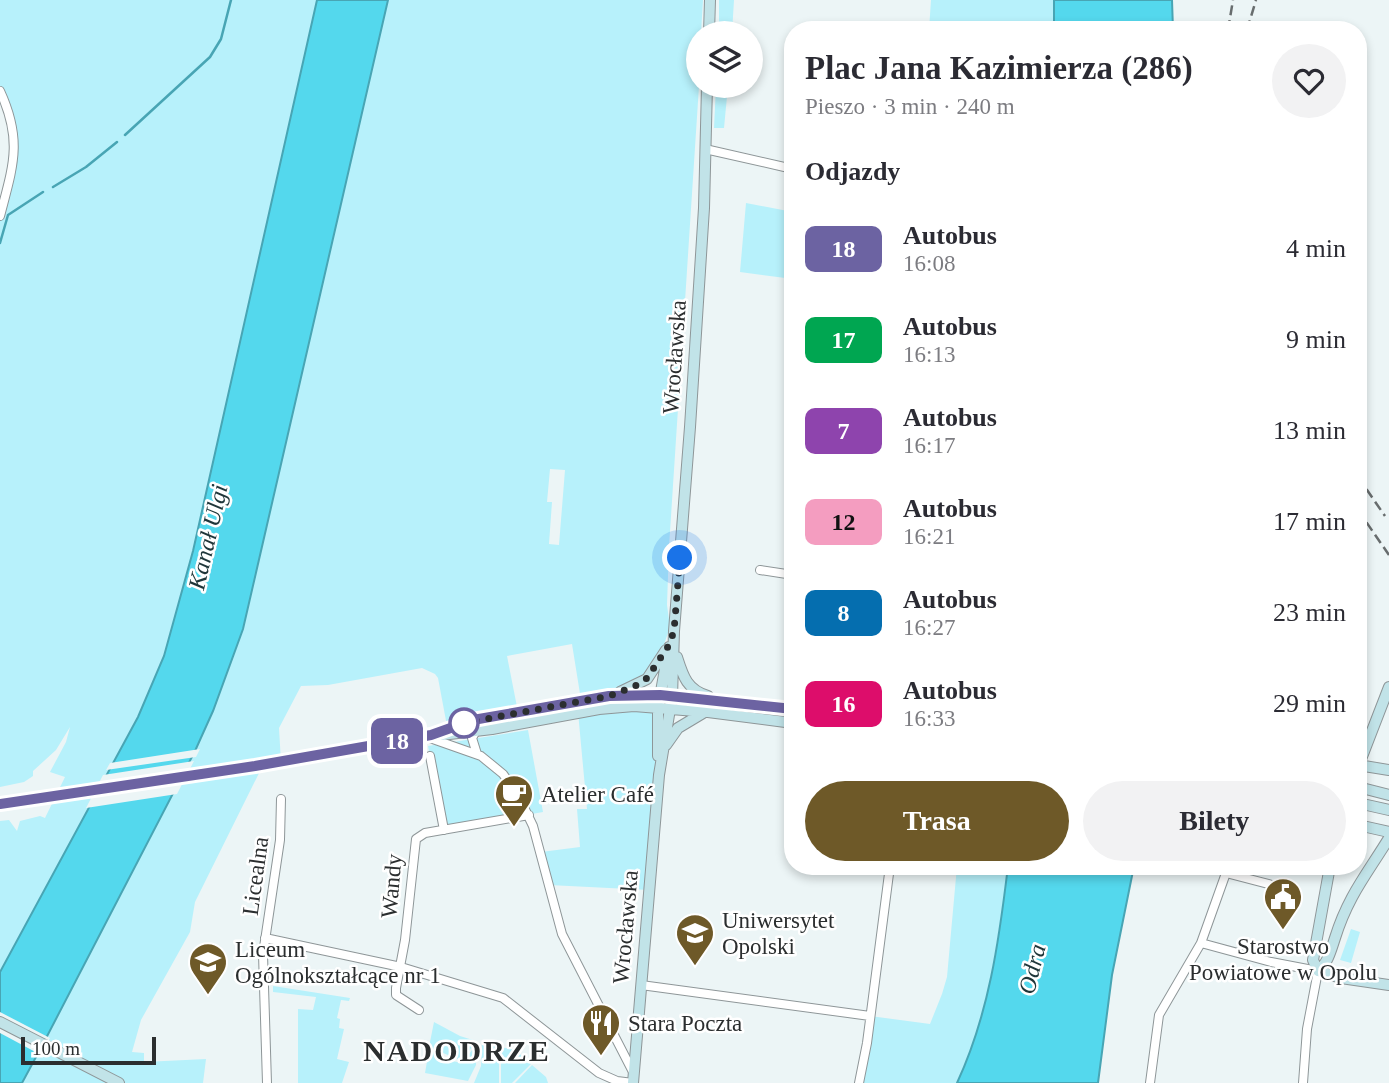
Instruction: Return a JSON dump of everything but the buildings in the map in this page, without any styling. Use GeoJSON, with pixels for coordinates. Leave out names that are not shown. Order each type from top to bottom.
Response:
{"type":"FeatureCollection","features":[{"type":"Feature","properties":{"kind":"main road"},"geometry":{"type":"LineString","coordinates":[[709,21],[710,0]]}},
{"type":"Feature","properties":{"kind":"main road","name":"Wrocławska"},"geometry":{"type":"LineString","coordinates":[[633,1079],[663,751],[664,709],[660,695],[674,631],[690,427],[704,208],[707,98]]}},
{"type":"Feature","properties":{"kind":"main road"},"geometry":{"type":"LineString","coordinates":[[609,696],[647,678],[672,647]]}},
{"type":"Feature","properties":{"kind":"main road"},"geometry":{"type":"LineString","coordinates":[[672,647],[684,680],[690,687],[700,694],[728,702]]}},
{"type":"Feature","properties":{"kind":"main road","name":"Wrocławska"},"geometry":{"type":"LineString","coordinates":[[659,775],[656,726],[672,697],[672,647]]}},
{"type":"Feature","properties":{"kind":"main road"},"geometry":{"type":"LineString","coordinates":[[1367,743],[1389,687]]}},
{"type":"Feature","properties":{"kind":"main road"},"geometry":{"type":"LineString","coordinates":[[0,804],[247,768],[428,735],[473,720],[609,696],[660,695],[784,708]]}},
{"type":"Feature","properties":{"kind":"main road"},"geometry":{"type":"LineString","coordinates":[[428,735],[444,736],[607,707],[634,706],[784,722]]}},
{"type":"Feature","properties":{"kind":"main road"},"geometry":{"type":"LineString","coordinates":[[663,751],[678,728],[690,719],[708,712]]}},
{"type":"Feature","properties":{"kind":"main road"},"geometry":{"type":"LineString","coordinates":[[1367,767],[1389,770]]}},
{"type":"Feature","properties":{"kind":"main road"},"geometry":{"type":"LineString","coordinates":[[1367,790],[1389,795]]}},
{"type":"Feature","properties":{"kind":"main road"},"geometry":{"type":"LineString","coordinates":[[1367,805],[1389,810]]}},
{"type":"Feature","properties":{"kind":"main road"},"geometry":{"type":"LineString","coordinates":[[1367,827],[1389,832]]}},
{"type":"Feature","properties":{"kind":"main road"},"geometry":{"type":"LineString","coordinates":[[1367,871],[1389,838]]}},
{"type":"Feature","properties":{"kind":"main road"},"geometry":{"type":"LineString","coordinates":[[1328,875],[1313,960],[1318,971],[1341,978],[1389,985]]}},
{"type":"Feature","properties":{"kind":"main road"},"geometry":{"type":"LineString","coordinates":[[1318,971],[1325,964],[1352,893],[1364,875]]}},
{"type":"Feature","properties":{"kind":"main road"},"geometry":{"type":"LineString","coordinates":[[0,1022],[88,1068],[104,1080],[118,1083]]}},
{"type":"Feature","properties":{"kind":"street"},"geometry":{"type":"LineString","coordinates":[[0,91],[13,125],[15,147],[14,162],[0,216]]}},
{"type":"Feature","properties":{"kind":"street"},"geometry":{"type":"LineString","coordinates":[[705,149],[784,167]]}},
{"type":"Feature","properties":{"kind":"street"},"geometry":{"type":"LineString","coordinates":[[760,570],[784,574]]}},
{"type":"Feature","properties":{"kind":"street"},"geometry":{"type":"LineString","coordinates":[[476,731],[472,738],[477,754]]}},
{"type":"Feature","properties":{"kind":"street"},"geometry":{"type":"LineString","coordinates":[[428,735],[477,754],[493,765],[508,781],[529,815],[562,934],[633,1079]]}},
{"type":"Feature","properties":{"kind":"street"},"geometry":{"type":"LineString","coordinates":[[430,756],[444,830],[529,815]]}},
{"type":"Feature","properties":{"kind":"street","name":"Licealna"},"geometry":{"type":"LineString","coordinates":[[267,1083],[262,973],[280,840],[281,799]]}},
{"type":"Feature","properties":{"kind":"street","name":"Wandy"},"geometry":{"type":"LineString","coordinates":[[401,967],[414,845],[419,835],[444,830]]}},
{"type":"Feature","properties":{"kind":"street"},"geometry":{"type":"LineString","coordinates":[[859,1083],[889,875]]}},
{"type":"Feature","properties":{"kind":"street"},"geometry":{"type":"LineString","coordinates":[[1150,1083],[1159,1015],[1202,943],[1225,875]]}},
{"type":"Feature","properties":{"kind":"street"},"geometry":{"type":"LineString","coordinates":[[1233,875],[1272,886]]}},
{"type":"Feature","properties":{"kind":"street"},"geometry":{"type":"LineString","coordinates":[[265,938],[401,967],[503,998],[590,1067],[606,1076],[633,1079]]}},
{"type":"Feature","properties":{"kind":"street"},"geometry":{"type":"LineString","coordinates":[[1202,943],[1271,962],[1318,971],[1311,1005],[1303,1083]]}},
{"type":"Feature","properties":{"kind":"street"},"geometry":{"type":"LineString","coordinates":[[401,967],[396,995],[419,1010]]}},
{"type":"Feature","properties":{"kind":"street"},"geometry":{"type":"LineString","coordinates":[[641,985],[870,1016]]}},
{"type":"Feature","properties":{"kind":"shaded area"},"geometry":{"type":"Polygon","coordinates":[[[0,0],[317,0],[193,551],[164,656],[138,717],[0,972],[0,821],[9,820],[17,831],[20,821],[40,816],[45,818],[65,777],[50,772],[66,742],[70,727],[56,750],[33,771],[33,776],[24,782],[0,787],[0,216],[15,147],[0,91],[0,0]]]}},
{"type":"Feature","properties":{"kind":"shaded area"},"geometry":{"type":"Polygon","coordinates":[[[388,0],[703,0],[702,21],[686,21],[686,98],[698,98],[669,547],[667,605],[670,627],[659,659],[639,684],[581,700],[572,644],[507,656],[518,712],[447,726],[438,678],[422,668],[328,685],[301,686],[279,728],[281,762],[263,765],[195,902],[190,932],[141,1020],[132,1052],[144,1053],[144,1062],[206,1059],[203,1083],[22,1083],[195,751],[243,629],[388,0]],[[550,469],[547,502],[552,502],[549,544],[559,545],[565,470],[550,469]]]}},
{"type":"Feature","properties":{"kind":"shaded area"},"geometry":{"type":"Polygon","coordinates":[[[719,0],[734,0],[733,21],[719,21],[719,0]]]}},
{"type":"Feature","properties":{"kind":"shaded area"},"geometry":{"type":"Polygon","coordinates":[[[931,0],[1054,0],[1054,21],[930,21],[931,0]]]}},
{"type":"Feature","properties":{"kind":"shaded area"},"geometry":{"type":"Polygon","coordinates":[[[715,98],[727,98],[724,128],[714,128],[715,98]]]}},
{"type":"Feature","properties":{"kind":"shaded area"},"geometry":{"type":"Polygon","coordinates":[[[746,203],[784,210],[784,278],[740,272],[746,203]]]}},
{"type":"Feature","properties":{"kind":"shaded area"},"geometry":{"type":"Polygon","coordinates":[[[658,708],[649,890],[549,885],[541,852],[580,847],[577,809],[587,809],[578,712],[658,708]]]}},
{"type":"Feature","properties":{"kind":"shaded area"},"geometry":{"type":"Polygon","coordinates":[[[528,730],[543,812],[444,830],[428,746],[528,730]]]}},
{"type":"Feature","properties":{"kind":"shaded area"},"geometry":{"type":"Polygon","coordinates":[[[956,875],[1007,875],[985,1004],[957,1083],[859,1083],[870,1016],[930,1024],[947,977],[956,875]]]}},
{"type":"Feature","properties":{"kind":"shaded area"},"geometry":{"type":"Polygon","coordinates":[[[1351,929],[1360,932],[1351,963],[1340,960],[1351,929]]]}},
{"type":"Feature","properties":{"kind":"shaded area"},"geometry":{"type":"Polygon","coordinates":[[[273,986],[350,998],[349,1001],[341,1000],[337,1018],[340,1019],[339,1028],[344,1029],[337,1059],[349,1062],[342,1083],[298,1083],[298,1009],[313,1010],[316,997],[273,992],[273,986]]]}},
{"type":"Feature","properties":{"kind":"shaded area"},"geometry":{"type":"Polygon","coordinates":[[[434,1022],[476,1041],[462,1061],[429,1047],[434,1022]]]}},
{"type":"Feature","properties":{"kind":"shaded area"},"geometry":{"type":"Polygon","coordinates":[[[482,1042],[499,1047],[499,1083],[474,1083],[481,1066],[482,1042]]]}},
{"type":"Feature","properties":{"kind":"shaded area"},"geometry":{"type":"Polygon","coordinates":[[[476,1045],[476,1065],[468,1081],[425,1073],[429,1050],[462,1063],[476,1045]]]}},
{"type":"Feature","properties":{"kind":"shaded area"},"geometry":{"type":"Polygon","coordinates":[[[501,1047],[515,1050],[531,1064],[512,1083],[501,1083],[501,1047]]]}},
{"type":"Feature","properties":{"kind":"shaded area"},"geometry":{"type":"Polygon","coordinates":[[[532,1065],[546,1077],[548,1083],[515,1083],[532,1065]]]}},
{"type":"Feature","properties":{"kind":"water","name":"Kanał Ulgi"},"geometry":{"type":"Polygon","coordinates":[[[317,0],[388,0],[243,629],[213,711],[195,751],[43,1044],[22,1083],[0,1083],[0,972],[138,717],[164,656],[193,551],[317,0]]]}},
{"type":"Feature","properties":{"kind":"water"},"geometry":{"type":"Polygon","coordinates":[[[1054,0],[1172,0],[1173,21],[1054,21],[1054,0]]]}},
{"type":"Feature","properties":{"kind":"water","name":"Odra"},"geometry":{"type":"Polygon","coordinates":[[[1007,875],[1132,875],[1112,975],[1098,1083],[957,1083],[985,1004],[1007,875]]]}},
{"type":"Feature","properties":{"kind":"pier"},"geometry":{"type":"Polygon","coordinates":[[[200,749],[196,757],[106,770],[110,763],[200,749]]]}},
{"type":"Feature","properties":{"kind":"pier"},"geometry":{"type":"Polygon","coordinates":[[[194,761],[177,794],[86,808],[103,775],[194,761]]]}},
{"type":"Feature","properties":{"kind":"pier"},"geometry":{"type":"Polygon","coordinates":[[[0,1012],[50,1038],[41,1055],[0,1033],[0,1012]]]}},
{"type":"Feature","properties":{"kind":"waterway"},"geometry":{"type":"LineString","coordinates":[[125,135],[210,57],[221,39],[231,0]]}},
{"type":"Feature","properties":{"kind":"waterway"},"geometry":{"type":"LineString","coordinates":[[53,187],[86,167],[117,142]]}},
{"type":"Feature","properties":{"kind":"waterway"},"geometry":{"type":"LineString","coordinates":[[0,243],[8,215],[43,192]]}},
{"type":"Feature","properties":{"kind":"railway"},"geometry":{"type":"LineString","coordinates":[[1230,21],[1233,0]]}},
{"type":"Feature","properties":{"kind":"railway"},"geometry":{"type":"LineString","coordinates":[[1250,21],[1256,0]]}},
{"type":"Feature","properties":{"kind":"railway"},"geometry":{"type":"LineString","coordinates":[[1367,490],[1385,516]]}},
{"type":"Feature","properties":{"kind":"railway"},"geometry":{"type":"LineString","coordinates":[[1367,523],[1389,555]]}},
{"type":"Feature","properties":{"kind":"bus line","name":"18"},"geometry":{"type":"LineString","coordinates":[[0,804],[255,766],[431,735],[473,720],[609,696],[660,695],[784,708]]}},
{"type":"Feature","properties":{"kind":"place","name":"Atelier Café"},"geometry":{"type":"Point","coordinates":[514,828]}},
{"type":"Feature","properties":{"kind":"place","name":"Starostwo Powiatowe w Opolu"},"geometry":{"type":"Point","coordinates":[1283,931]}},
{"type":"Feature","properties":{"kind":"place","name":"Uniwersytet Opolski"},"geometry":{"type":"Point","coordinates":[695,967]}},
{"type":"Feature","properties":{"kind":"place","name":"Liceum Ogólnokształcące nr 1"},"geometry":{"type":"Point","coordinates":[208,996]}},
{"type":"Feature","properties":{"kind":"place","name":"Stara Poczta"},"geometry":{"type":"Point","coordinates":[601,1057]}},
{"type":"Feature","properties":{"kind":"district","name":"NADODRZE"},"geometry":{"type":"Point","coordinates":[457,1051]}},
{"type":"Feature","properties":{"kind":"route"},"geometry":{"type":"LineString","coordinates":[[464,723],[609,696],[647,678],[669,645],[674,631],[680,558]]}}]}
